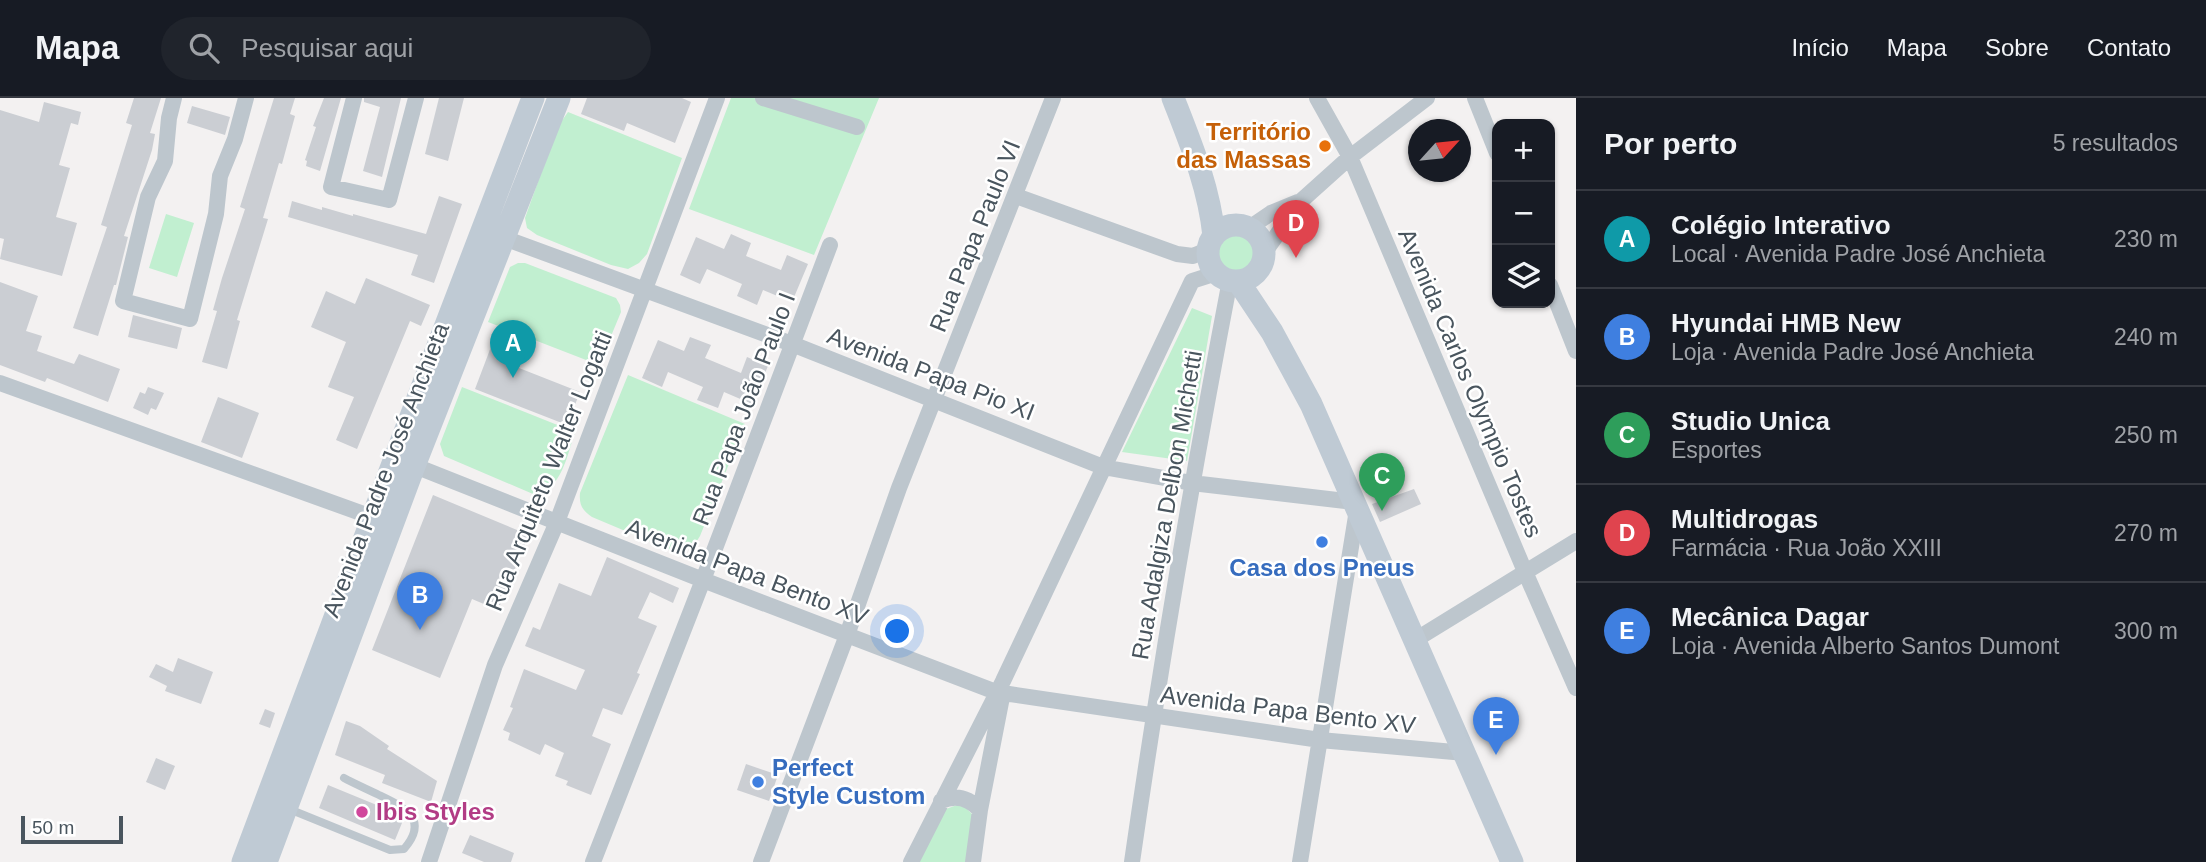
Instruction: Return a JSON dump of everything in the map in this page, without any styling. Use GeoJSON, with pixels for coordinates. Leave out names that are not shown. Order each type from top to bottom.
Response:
{"type":"FeatureCollection","features":[{"type":"Feature","properties":{"kind":"main road","name":"Avenida Padre José Anchieta"},"geometry":{"type":"LineString","coordinates":[[266,862],[533,98]]}},
{"type":"Feature","properties":{"kind":"main road","name":"Avenida Padre José Anchieta"},"geometry":{"type":"LineString","coordinates":[[243,862],[372,517],[405,461],[504,238],[559,98]]}},
{"type":"Feature","properties":{"kind":"main road"},"geometry":{"type":"LineString","coordinates":[[1173,98],[1199,162],[1211,206],[1209,258],[1272,332],[1311,404],[1512,862]]}},
{"type":"Feature","properties":{"kind":"main road"},"geometry":{"type":"LineString","coordinates":[[1199,162],[1223,203],[1260,238],[1263,259],[1261,283],[1272,332]]}},
{"type":"Feature","properties":{"kind":"main road"},"geometry":{"type":"LineString","coordinates":[[1211,243],[1227,227],[1246,227]]}},
{"type":"Feature","properties":{"kind":"main road"},"geometry":{"type":"LineString","coordinates":[[1228,278],[1255,274],[1263,259]]}},
{"type":"Feature","properties":{"kind":"street"},"geometry":{"type":"LineString","coordinates":[[174,98],[169,118],[165,161],[148,197],[123,301],[190,319],[216,214],[220,176],[235,139],[246,98]]}},
{"type":"Feature","properties":{"kind":"street"},"geometry":{"type":"LineString","coordinates":[[354,98],[331,187],[388,200],[416,98]]}},
{"type":"Feature","properties":{"kind":"street","name":"Rua Arquiteto Walter Logatti"},"geometry":{"type":"LineString","coordinates":[[429,862],[495,665],[557,522],[717,98]]}},
{"type":"Feature","properties":{"kind":"street"},"geometry":{"type":"LineString","coordinates":[[763,98],[857,127]]}},
{"type":"Feature","properties":{"kind":"street","name":"Rua Papa Paulo VI"},"geometry":{"type":"LineString","coordinates":[[761,862],[899,488],[1053,98]]}},
{"type":"Feature","properties":{"kind":"street","name":"Avenida Carlos Olympio Tostes"},"geometry":{"type":"LineString","coordinates":[[1317,98],[1350,158],[1525,574],[1576,688]]}},
{"type":"Feature","properties":{"kind":"street"},"geometry":{"type":"LineString","coordinates":[[1263,259],[1301,201],[1350,158],[1427,98]]}},
{"type":"Feature","properties":{"kind":"street"},"geometry":{"type":"LineString","coordinates":[[1475,98],[1492,140]]}},
{"type":"Feature","properties":{"kind":"street"},"geometry":{"type":"LineString","coordinates":[[1016,195],[1177,254],[1193,256],[1211,243]]}},
{"type":"Feature","properties":{"kind":"street"},"geometry":{"type":"LineString","coordinates":[[1246,227],[1301,201]]}},
{"type":"Feature","properties":{"kind":"street","name":"Avenida Papa Pio XI"},"geometry":{"type":"LineString","coordinates":[[504,238],[792,344],[1103,467],[1192,483],[1356,505]]}},
{"type":"Feature","properties":{"kind":"street","name":"Rua Papa João Paulo I"},"geometry":{"type":"LineString","coordinates":[[593,862],[830,245]]}},
{"type":"Feature","properties":{"kind":"street"},"geometry":{"type":"LineString","coordinates":[[911,862],[1001,688],[1192,281],[1228,278]]}},
{"type":"Feature","properties":{"kind":"street","name":"Rua Adalgiza Delbon Michetti"},"geometry":{"type":"LineString","coordinates":[[1132,862],[1153,716],[1228,278]]}},
{"type":"Feature","properties":{"kind":"street"},"geometry":{"type":"LineString","coordinates":[[1555,298],[1576,351]]}},
{"type":"Feature","properties":{"kind":"street"},"geometry":{"type":"LineString","coordinates":[[0,383],[372,517]]}},
{"type":"Feature","properties":{"kind":"street","name":"Avenida Papa Bento XV"},"geometry":{"type":"LineString","coordinates":[[405,461],[846,635],[1001,688],[1153,716],[1320,740],[1465,753]]}},
{"type":"Feature","properties":{"kind":"street"},"geometry":{"type":"LineString","coordinates":[[1300,862],[1356,505]]}},
{"type":"Feature","properties":{"kind":"street"},"geometry":{"type":"LineString","coordinates":[[1415,640],[1576,541]]}},
{"type":"Feature","properties":{"kind":"street"},"geometry":{"type":"LineString","coordinates":[[973,862],[1001,688]]}},
{"type":"Feature","properties":{"kind":"street"},"geometry":{"type":"LineString","coordinates":[[941,801],[950,797],[965,799],[980,810]]}},
{"type":"Feature","properties":{"kind":"lane"},"geometry":{"type":"LineString","coordinates":[[286,808],[390,850],[404,849],[411,841],[414,818],[404,807],[344,778]]}},
{"type":"Feature","properties":{"kind":"green space"},"geometry":{"type":"Polygon","coordinates":[[[731,98],[879,98],[814,255],[689,209],[731,98]]]}},
{"type":"Feature","properties":{"kind":"green space"},"geometry":{"type":"Polygon","coordinates":[[[568,112],[682,158],[647,254],[639,263],[628,269],[611,265],[537,235],[527,228],[525,218],[561,122],[568,112]]]}},
{"type":"Feature","properties":{"kind":"green space"},"geometry":{"type":"Polygon","coordinates":[[[166,214],[194,223],[177,277],[149,268],[166,214]]]}},
{"type":"Feature","properties":{"kind":"green space"},"geometry":{"type":"Polygon","coordinates":[[[1237,232],[1245,233],[1251,238],[1256,244],[1256,260],[1251,266],[1245,271],[1237,272],[1229,271],[1223,266],[1218,260],[1217,252],[1218,244],[1223,238],[1229,233],[1237,232]]]}},
{"type":"Feature","properties":{"kind":"green space"},"geometry":{"type":"Polygon","coordinates":[[[525,263],[616,298],[621,312],[599,365],[488,322],[510,267],[525,263]]]}},
{"type":"Feature","properties":{"kind":"green space"},"geometry":{"type":"Polygon","coordinates":[[[1192,308],[1212,316],[1187,461],[1122,452],[1192,308]]]}},
{"type":"Feature","properties":{"kind":"green space"},"geometry":{"type":"Polygon","coordinates":[[[628,375],[745,424],[700,536],[695,544],[680,552],[592,517],[581,504],[580,493],[628,375]]]}},
{"type":"Feature","properties":{"kind":"green space"},"geometry":{"type":"Polygon","coordinates":[[[462,387],[575,432],[562,470],[551,486],[533,494],[444,456],[440,444],[462,387]]]}},
{"type":"Feature","properties":{"kind":"green space"},"geometry":{"type":"Polygon","coordinates":[[[957,805],[965,807],[973,815],[967,862],[919,862],[946,809],[957,805]]]}},
{"type":"Feature","properties":{"kind":"building"},"geometry":{"type":"Polygon","coordinates":[[[134,98],[161,98],[150,133],[155,134],[152,150],[124,236],[128,237],[116,285],[98,336],[73,328],[107,227],[101,225],[132,125],[126,123],[134,98]]]}},
{"type":"Feature","properties":{"kind":"building"},"geometry":{"type":"Polygon","coordinates":[[[274,98],[295,98],[290,114],[295,116],[263,218],[268,219],[237,320],[240,321],[227,369],[202,362],[217,311],[213,310],[245,209],[240,207],[274,98]]]}},
{"type":"Feature","properties":{"kind":"building"},"geometry":{"type":"Polygon","coordinates":[[[324,98],[341,98],[320,171],[306,166],[305,160],[316,127],[313,126],[324,98]]]}},
{"type":"Feature","properties":{"kind":"building"},"geometry":{"type":"Polygon","coordinates":[[[364,98],[401,98],[382,177],[363,171],[380,107],[364,102],[364,98]]]}},
{"type":"Feature","properties":{"kind":"building"},"geometry":{"type":"Polygon","coordinates":[[[439,98],[464,98],[448,161],[425,154],[439,98]]]}},
{"type":"Feature","properties":{"kind":"building"},"geometry":{"type":"Polygon","coordinates":[[[587,98],[682,98],[691,102],[675,143],[627,123],[624,131],[581,114],[587,98]]]}},
{"type":"Feature","properties":{"kind":"building"},"geometry":{"type":"Polygon","coordinates":[[[44,102],[81,112],[78,125],[71,123],[59,165],[70,168],[56,217],[77,223],[62,276],[0,259],[4,239],[0,238],[0,110],[39,122],[44,102]]]}},
{"type":"Feature","properties":{"kind":"building"},"geometry":{"type":"Polygon","coordinates":[[[192,106],[230,117],[225,135],[187,123],[192,106]]]}},
{"type":"Feature","properties":{"kind":"building"},"geometry":{"type":"Polygon","coordinates":[[[439,196],[462,204],[434,283],[411,275],[418,255],[288,217],[292,201],[426,234],[439,196]]]}},
{"type":"Feature","properties":{"kind":"building"},"geometry":{"type":"Polygon","coordinates":[[[731,234],[751,243],[746,256],[781,270],[787,255],[808,264],[792,302],[763,290],[757,305],[737,296],[742,284],[707,269],[700,284],[680,275],[696,237],[724,249],[731,234]]]}},
{"type":"Feature","properties":{"kind":"building"},"geometry":{"type":"Polygon","coordinates":[[[366,278],[430,305],[421,326],[410,321],[357,449],[336,440],[354,397],[328,387],[346,342],[311,327],[326,291],[355,304],[366,278]]]}},
{"type":"Feature","properties":{"kind":"building"},"geometry":{"type":"Polygon","coordinates":[[[0,282],[38,296],[26,331],[42,336],[37,351],[74,364],[79,354],[120,369],[108,402],[47,378],[45,382],[0,365],[0,282]]]}},
{"type":"Feature","properties":{"kind":"building"},"geometry":{"type":"Polygon","coordinates":[[[133,315],[182,328],[177,349],[128,337],[133,315]]]}},
{"type":"Feature","properties":{"kind":"building"},"geometry":{"type":"Polygon","coordinates":[[[497,331],[528,344],[519,368],[580,392],[567,425],[475,389],[497,331]]]}},
{"type":"Feature","properties":{"kind":"building"},"geometry":{"type":"Polygon","coordinates":[[[690,337],[711,345],[705,358],[741,373],[747,357],[768,366],[752,404],[724,392],[718,408],[697,400],[703,387],[668,372],[662,387],[642,378],[658,340],[684,351],[690,337]]]}},
{"type":"Feature","properties":{"kind":"building"},"geometry":{"type":"Polygon","coordinates":[[[148,387],[164,393],[156,410],[151,408],[148,415],[133,408],[140,392],[145,394],[148,387]]]}},
{"type":"Feature","properties":{"kind":"building"},"geometry":{"type":"Polygon","coordinates":[[[218,397],[259,413],[242,458],[201,442],[218,397]]]}},
{"type":"Feature","properties":{"kind":"building"},"geometry":{"type":"Polygon","coordinates":[[[1414,489],[1421,504],[1380,522],[1372,504],[1414,489]]]}},
{"type":"Feature","properties":{"kind":"building"},"geometry":{"type":"Polygon","coordinates":[[[433,495],[529,535],[498,610],[472,599],[440,678],[372,650],[433,495]]]}},
{"type":"Feature","properties":{"kind":"building"},"geometry":{"type":"Polygon","coordinates":[[[607,557],[679,588],[673,603],[650,592],[638,618],[657,626],[622,715],[603,708],[592,736],[611,744],[591,795],[566,785],[568,781],[555,776],[564,753],[545,744],[540,755],[508,740],[510,733],[503,730],[513,708],[510,707],[524,669],[576,690],[585,670],[525,646],[533,627],[540,630],[559,583],[591,596],[607,557]]]}},
{"type":"Feature","properties":{"kind":"building"},"geometry":{"type":"Polygon","coordinates":[[[178,658],[213,672],[201,704],[165,691],[167,686],[149,677],[156,664],[173,672],[178,658]]]}},
{"type":"Feature","properties":{"kind":"building"},"geometry":{"type":"Polygon","coordinates":[[[265,709],[275,713],[270,728],[259,724],[265,709]]]}},
{"type":"Feature","properties":{"kind":"building"},"geometry":{"type":"Polygon","coordinates":[[[346,721],[360,726],[389,746],[387,749],[437,781],[431,802],[382,783],[385,775],[335,755],[346,721]]]}},
{"type":"Feature","properties":{"kind":"building"},"geometry":{"type":"Polygon","coordinates":[[[156,758],[175,766],[165,790],[146,782],[156,758]]]}},
{"type":"Feature","properties":{"kind":"building","name":"Perfect Style Custom"},"geometry":{"type":"Polygon","coordinates":[[[746,764],[778,775],[769,801],[737,790],[746,764]]]}},
{"type":"Feature","properties":{"kind":"building","name":"Ibis Styles"},"geometry":{"type":"Polygon","coordinates":[[[328,785],[401,815],[404,818],[395,840],[319,808],[328,785]]]}},
{"type":"Feature","properties":{"kind":"building"},"geometry":{"type":"Polygon","coordinates":[[[470,835],[514,853],[511,862],[484,862],[462,853],[470,835]]]}},
{"type":"Feature","properties":{"kind":"place","name":"Território das Massas"},"geometry":{"type":"Point","coordinates":[1325,146]}},
{"type":"Feature","properties":{"kind":"place","name":"Multidrogas"},"geometry":{"type":"Point","coordinates":[1296,258]}},
{"type":"Feature","properties":{"kind":"place","name":"Colégio Interativo"},"geometry":{"type":"Point","coordinates":[513,378]}},
{"type":"Feature","properties":{"kind":"place","name":"Studio Unica"},"geometry":{"type":"Point","coordinates":[1382,511]}},
{"type":"Feature","properties":{"kind":"place","name":"Casa dos Pneus"},"geometry":{"type":"Point","coordinates":[1322,542]}},
{"type":"Feature","properties":{"kind":"place","name":"Hyundai HMB New"},"geometry":{"type":"Point","coordinates":[420,630]}},
{"type":"Feature","properties":{"kind":"place","name":"Mecânica Dagar"},"geometry":{"type":"Point","coordinates":[1496,755]}},
{"type":"Feature","properties":{"kind":"place","name":"Perfect Style Custom"},"geometry":{"type":"Point","coordinates":[758,782]}},
{"type":"Feature","properties":{"kind":"place","name":"Ibis Styles"},"geometry":{"type":"Point","coordinates":[362,812]}}]}
